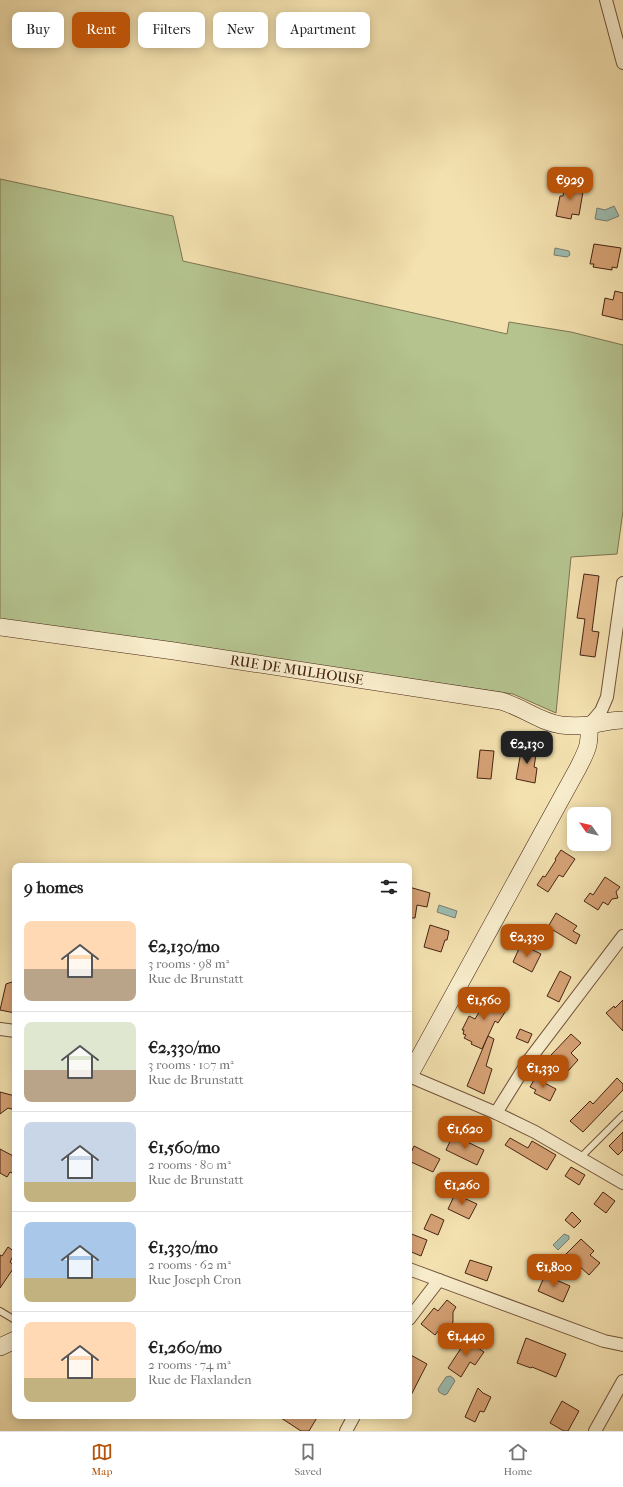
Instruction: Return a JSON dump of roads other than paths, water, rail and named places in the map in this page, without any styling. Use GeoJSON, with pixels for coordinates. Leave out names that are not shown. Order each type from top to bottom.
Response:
{"type":"FeatureCollection","features":[{"type":"Feature","properties":{"kind":"main road","name":"RUE DE MULHOUSE"},"geometry":{"type":"LineString","coordinates":[[0,627],[174,651],[501,701],[513,704],[552,723],[575,726],[623,720]]}},
{"type":"Feature","properties":{"kind":"main road"},"geometry":{"type":"LineString","coordinates":[[412,1071],[578,768],[590,740],[589,725]]}},
{"type":"Feature","properties":{"kind":"street"},"geometry":{"type":"LineString","coordinates":[[606,0],[623,63]]}},
{"type":"Feature","properties":{"kind":"street"},"geometry":{"type":"LineString","coordinates":[[589,725],[601,711],[607,697],[623,582]]}},
{"type":"Feature","properties":{"kind":"street"},"geometry":{"type":"LineString","coordinates":[[496,1113],[530,1060],[623,936]]}},
{"type":"Feature","properties":{"kind":"street"},"geometry":{"type":"LineString","coordinates":[[0,1029],[12,1031]]}},
{"type":"Feature","properties":{"kind":"street"},"geometry":{"type":"LineString","coordinates":[[412,1077],[496,1113],[535,1132],[623,1183]]}},
{"type":"Feature","properties":{"kind":"street"},"geometry":{"type":"LineString","coordinates":[[412,1270],[604,1341],[623,1345]]}},
{"type":"Feature","properties":{"kind":"street"},"geometry":{"type":"LineString","coordinates":[[412,1315],[439,1280]]}},
{"type":"Feature","properties":{"kind":"street"},"geometry":{"type":"LineString","coordinates":[[595,1431],[623,1381]]}},
{"type":"Feature","properties":{"kind":"street"},"geometry":{"type":"LineString","coordinates":[[346,1431],[352,1419]]}},
{"type":"Feature","properties":{"kind":"lane"},"geometry":{"type":"LineString","coordinates":[[580,1158],[623,1115]]}},
{"type":"Feature","properties":{"kind":"lane"},"geometry":{"type":"LineString","coordinates":[[0,1311],[12,1318]]}}]}
